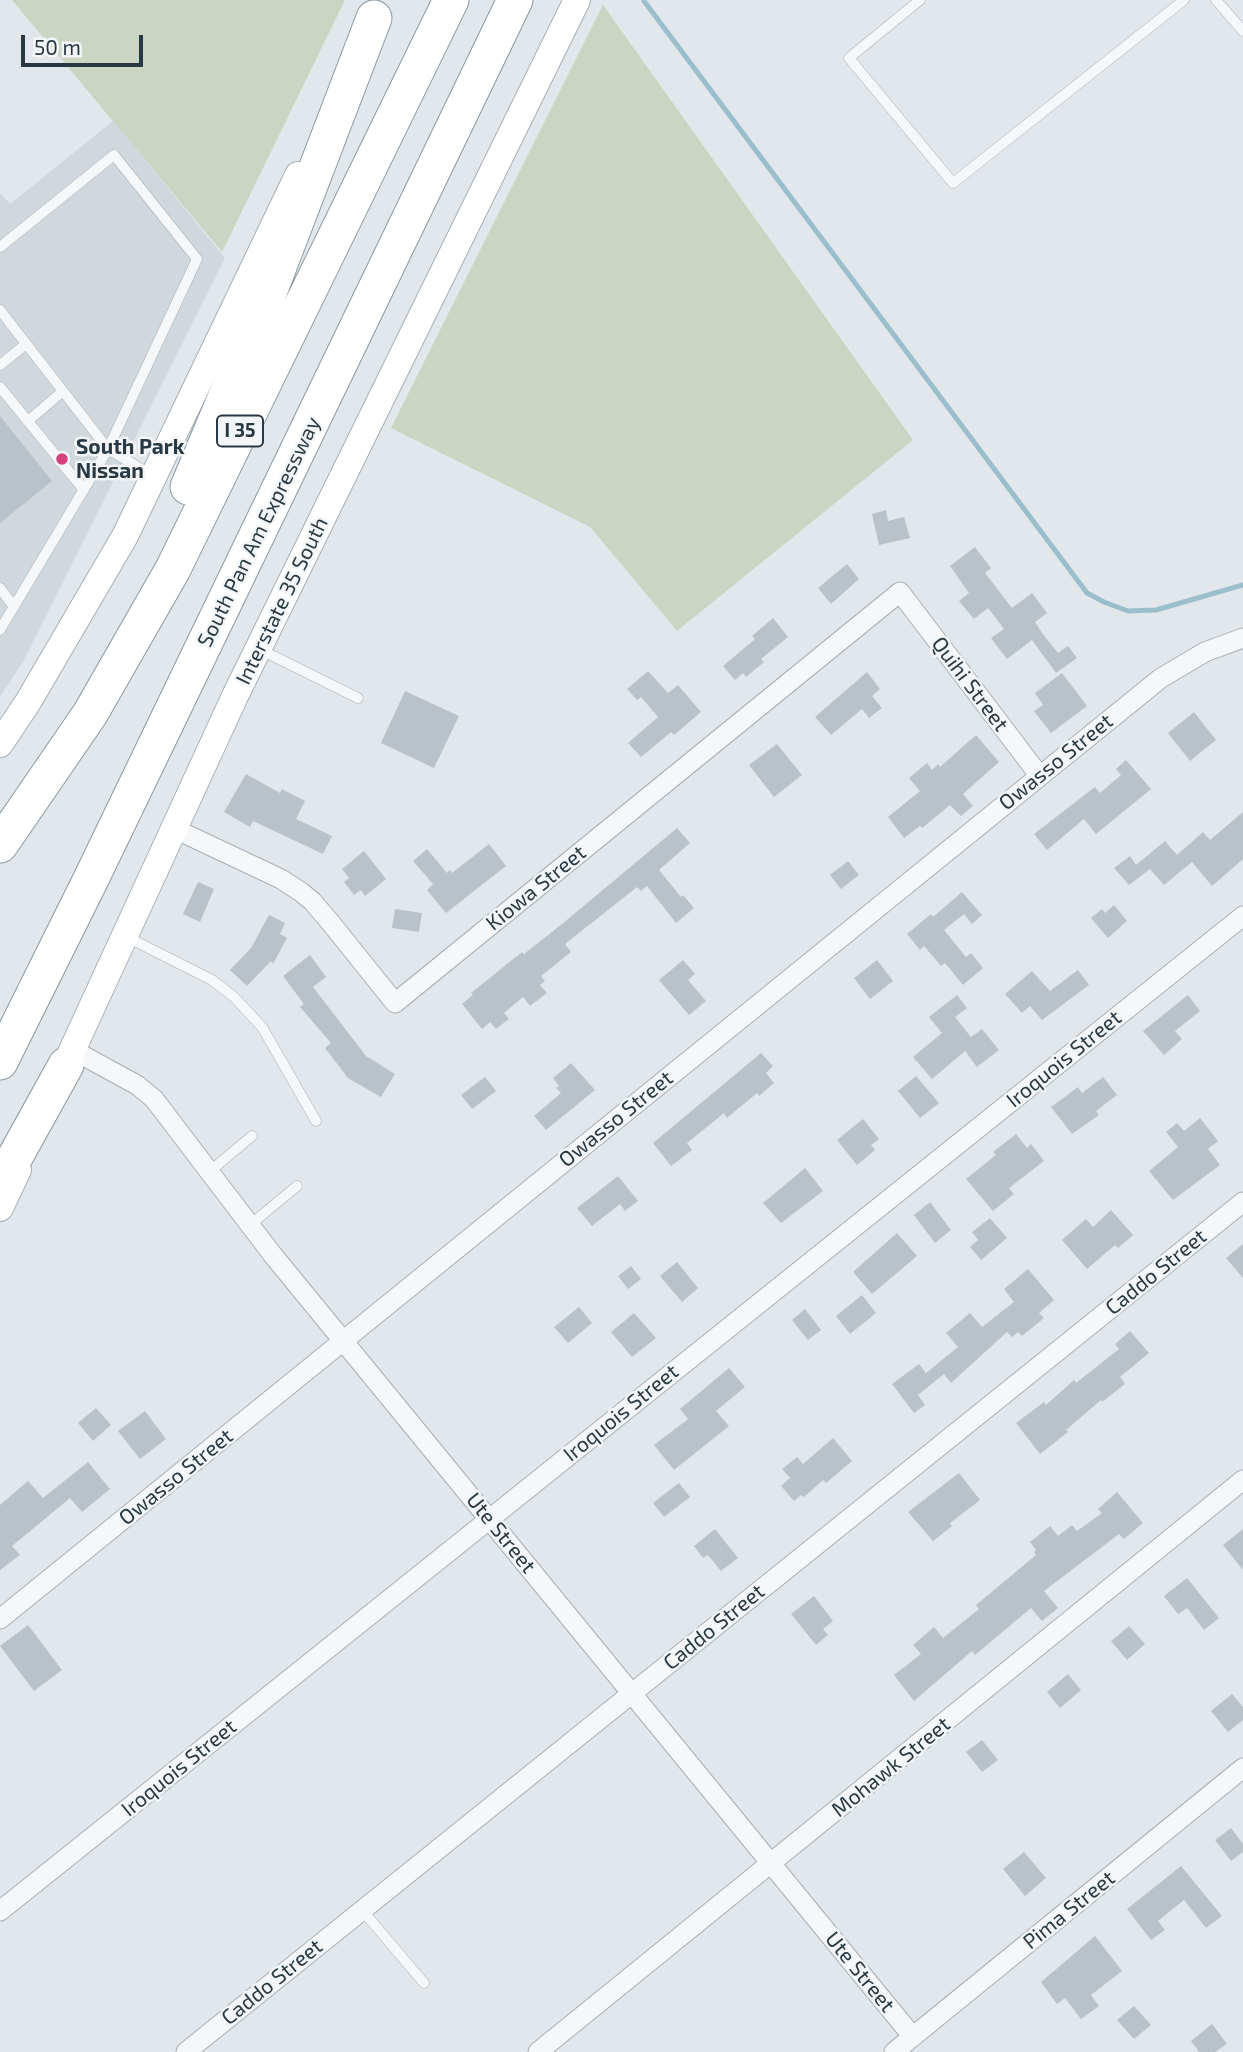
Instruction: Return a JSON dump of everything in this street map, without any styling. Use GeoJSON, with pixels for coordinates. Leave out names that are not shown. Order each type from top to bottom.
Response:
{"type":"FeatureCollection","features":[{"type":"Feature","properties":{"kind":"highway","name":"I 35"},"geometry":{"type":"LineString","coordinates":[[0,845],[90,713],[173,569],[451,0]]}},
{"type":"Feature","properties":{"kind":"highway","name":"South Pan Am Expressway"},"geometry":{"type":"LineString","coordinates":[[0,1062],[515,0]]}},
{"type":"Feature","properties":{"kind":"highway"},"geometry":{"type":"LineString","coordinates":[[0,837],[144,583],[200,461],[265,303],[378,9]]}},
{"type":"Feature","properties":{"kind":"highway"},"geometry":{"type":"LineString","coordinates":[[0,1184],[69,1058]]}},
{"type":"Feature","properties":{"kind":"main road","name":"Interstate 35 South"},"geometry":{"type":"LineString","coordinates":[[0,1208],[258,648],[577,0]]}},
{"type":"Feature","properties":{"kind":"main road"},"geometry":{"type":"LineString","coordinates":[[0,744],[28,702],[125,536],[378,9]]}},
{"type":"Feature","properties":{"kind":"street","name":"Quihi Street"},"geometry":{"type":"LineString","coordinates":[[900,592],[1039,775]]}},
{"type":"Feature","properties":{"kind":"street","name":"Kiowa Street"},"geometry":{"type":"LineString","coordinates":[[175,829],[281,879],[301,892],[330,922],[395,1003],[900,592]]}},
{"type":"Feature","properties":{"kind":"street","name":"Owasso Street"},"geometry":{"type":"LineString","coordinates":[[0,1619],[1039,775],[1171,671],[1205,652],[1243,638]]}},
{"type":"Feature","properties":{"kind":"street","name":"Iroquois Street"},"geometry":{"type":"LineString","coordinates":[[0,1911],[1243,916]]}},
{"type":"Feature","properties":{"kind":"street","name":"Ute Street"},"geometry":{"type":"LineString","coordinates":[[69,1058],[137,1085],[154,1099],[343,1341],[914,2037]]}},
{"type":"Feature","properties":{"kind":"street","name":"Caddo Street"},"geometry":{"type":"LineString","coordinates":[[186,2052],[1243,1202]]}},
{"type":"Feature","properties":{"kind":"street","name":"Mohawk Street"},"geometry":{"type":"LineString","coordinates":[[538,2052],[1243,1480]]}},
{"type":"Feature","properties":{"kind":"street","name":"Pima Street"},"geometry":{"type":"LineString","coordinates":[[894,2052],[1243,1768]]}},
{"type":"Feature","properties":{"kind":"lane"},"geometry":{"type":"LineString","coordinates":[[920,0],[849,58],[953,183],[1184,0]]}},
{"type":"Feature","properties":{"kind":"lane"},"geometry":{"type":"LineString","coordinates":[[1216,0],[1243,31]]}},
{"type":"Feature","properties":{"kind":"lane"},"geometry":{"type":"LineString","coordinates":[[0,247],[114,155],[197,259],[108,449],[0,630]]}},
{"type":"Feature","properties":{"kind":"lane"},"geometry":{"type":"LineString","coordinates":[[0,310],[108,449],[154,476]]}},
{"type":"Feature","properties":{"kind":"lane"},"geometry":{"type":"LineString","coordinates":[[0,365],[26,344]]}},
{"type":"Feature","properties":{"kind":"lane"},"geometry":{"type":"LineString","coordinates":[[0,387],[84,490]]}},
{"type":"Feature","properties":{"kind":"lane"},"geometry":{"type":"LineString","coordinates":[[28,421],[64,391]]}},
{"type":"Feature","properties":{"kind":"lane"},"geometry":{"type":"LineString","coordinates":[[0,588],[14,607]]}},
{"type":"Feature","properties":{"kind":"lane"},"geometry":{"type":"LineString","coordinates":[[258,648],[358,698]]}},
{"type":"Feature","properties":{"kind":"lane"},"geometry":{"type":"LineString","coordinates":[[125,937],[212,980],[234,997],[262,1027],[316,1121]]}},
{"type":"Feature","properties":{"kind":"lane"},"geometry":{"type":"LineString","coordinates":[[209,1172],[253,1136]]}},
{"type":"Feature","properties":{"kind":"lane"},"geometry":{"type":"LineString","coordinates":[[250,1225],[297,1186]]}},
{"type":"Feature","properties":{"kind":"lane"},"geometry":{"type":"LineString","coordinates":[[362,1910],[424,1983]]}},
{"type":"Feature","properties":{"kind":"shaded area","name":"South Park Nissan"},"geometry":{"type":"Polygon","coordinates":[[[113,121],[225,258],[24,660],[0,697],[0,193],[10,204],[113,121]]]}},
{"type":"Feature","properties":{"kind":"green space"},"geometry":{"type":"Polygon","coordinates":[[[12,0],[345,0],[222,252],[12,0]]]}},
{"type":"Feature","properties":{"kind":"green space"},"geometry":{"type":"Polygon","coordinates":[[[603,5],[913,440],[677,631],[590,527],[391,428],[603,5]]]}},
{"type":"Feature","properties":{"kind":"building"},"geometry":{"type":"Polygon","coordinates":[[[0,416],[52,481],[0,523],[0,416]]]}},
{"type":"Feature","properties":{"kind":"building"},"geometry":{"type":"Polygon","coordinates":[[[886,510],[888,521],[904,517],[910,538],[879,545],[872,514],[886,510]]]}},
{"type":"Feature","properties":{"kind":"building"},"geometry":{"type":"Polygon","coordinates":[[[975,547],[991,568],[985,573],[1012,608],[1032,593],[1047,613],[1035,622],[1042,633],[1058,653],[1068,646],[1077,658],[1056,673],[1032,640],[1007,659],[991,638],[1004,629],[988,608],[974,619],[959,601],[969,593],[950,566],[975,547]]]}},
{"type":"Feature","properties":{"kind":"building"},"geometry":{"type":"Polygon","coordinates":[[[847,564],[859,579],[831,604],[818,588],[847,564]]]}},
{"type":"Feature","properties":{"kind":"building"},"geometry":{"type":"Polygon","coordinates":[[[773,618],[788,637],[761,659],[764,662],[746,677],[743,673],[735,680],[723,666],[755,639],[752,636],[773,618]]]}},
{"type":"Feature","properties":{"kind":"building"},"geometry":{"type":"Polygon","coordinates":[[[648,671],[668,693],[678,685],[701,712],[674,735],[671,732],[641,757],[628,743],[658,717],[641,697],[637,700],[627,689],[648,671]]]}},
{"type":"Feature","properties":{"kind":"building"},"geometry":{"type":"Polygon","coordinates":[[[867,672],[880,689],[872,696],[882,708],[869,718],[862,709],[831,735],[815,717],[867,672]]]}},
{"type":"Feature","properties":{"kind":"building"},"geometry":{"type":"Polygon","coordinates":[[[1062,673],[1087,706],[1051,733],[1034,711],[1043,705],[1035,693],[1062,673]]]}},
{"type":"Feature","properties":{"kind":"building"},"geometry":{"type":"Polygon","coordinates":[[[405,691],[459,716],[434,768],[381,743],[405,691]]]}},
{"type":"Feature","properties":{"kind":"building"},"geometry":{"type":"Polygon","coordinates":[[[1194,712],[1216,740],[1190,761],[1168,733],[1194,712]]]}},
{"type":"Feature","properties":{"kind":"building"},"geometry":{"type":"Polygon","coordinates":[[[976,735],[999,762],[963,794],[973,806],[961,816],[950,805],[922,828],[920,826],[904,838],[888,817],[920,791],[909,778],[927,763],[932,770],[938,764],[940,767],[976,735]]]}},
{"type":"Feature","properties":{"kind":"building"},"geometry":{"type":"Polygon","coordinates":[[[777,744],[802,775],[774,797],[749,765],[777,744]]]}},
{"type":"Feature","properties":{"kind":"building"},"geometry":{"type":"Polygon","coordinates":[[[1126,760],[1151,789],[1096,834],[1084,819],[1047,850],[1034,834],[1095,787],[1100,793],[1121,775],[1116,769],[1126,760]]]}},
{"type":"Feature","properties":{"kind":"building"},"geometry":{"type":"Polygon","coordinates":[[[246,774],[280,793],[282,789],[305,801],[296,819],[332,836],[323,854],[253,821],[250,827],[224,812],[246,774]]]}},
{"type":"Feature","properties":{"kind":"building"},"geometry":{"type":"Polygon","coordinates":[[[1243,812],[1243,859],[1212,886],[1192,862],[1164,885],[1150,869],[1129,885],[1114,868],[1130,856],[1136,865],[1165,841],[1177,855],[1203,832],[1210,840],[1243,812]]]}},
{"type":"Feature","properties":{"kind":"building"},"geometry":{"type":"Polygon","coordinates":[[[677,828],[690,843],[659,870],[681,897],[683,895],[694,908],[676,923],[647,886],[641,891],[637,887],[565,944],[571,952],[541,976],[545,981],[540,985],[547,993],[530,1006],[523,997],[504,1013],[509,1019],[496,1029],[490,1022],[482,1029],[462,1004],[473,995],[471,993],[562,924],[677,828]]]}},
{"type":"Feature","properties":{"kind":"building"},"geometry":{"type":"Polygon","coordinates":[[[489,844],[506,866],[446,913],[427,890],[433,884],[413,861],[427,849],[447,873],[450,870],[452,873],[489,844]]]}},
{"type":"Feature","properties":{"kind":"building"},"geometry":{"type":"Polygon","coordinates":[[[364,851],[386,879],[365,896],[361,890],[354,895],[344,882],[349,878],[342,869],[364,851]]]}},
{"type":"Feature","properties":{"kind":"building"},"geometry":{"type":"Polygon","coordinates":[[[848,861],[859,875],[841,889],[830,875],[848,861]]]}},
{"type":"Feature","properties":{"kind":"building"},"geometry":{"type":"Polygon","coordinates":[[[198,882],[214,889],[200,922],[183,914],[198,882]]]}},
{"type":"Feature","properties":{"kind":"building"},"geometry":{"type":"Polygon","coordinates":[[[962,892],[982,915],[972,924],[964,914],[944,930],[966,957],[971,953],[983,968],[963,985],[945,963],[941,966],[924,946],[920,950],[907,934],[931,914],[933,917],[962,892]]]}},
{"type":"Feature","properties":{"kind":"building"},"geometry":{"type":"Polygon","coordinates":[[[1114,905],[1127,921],[1108,938],[1091,918],[1102,909],[1105,913],[1114,905]]]}},
{"type":"Feature","properties":{"kind":"building"},"geometry":{"type":"Polygon","coordinates":[[[395,909],[422,913],[419,932],[392,928],[395,909]]]}},
{"type":"Feature","properties":{"kind":"building"},"geometry":{"type":"Polygon","coordinates":[[[269,915],[285,923],[280,934],[287,938],[273,964],[271,961],[247,986],[230,970],[251,948],[269,915]]]}},
{"type":"Feature","properties":{"kind":"building"},"geometry":{"type":"Polygon","coordinates":[[[310,955],[326,977],[313,987],[366,1056],[395,1074],[381,1097],[348,1078],[325,1048],[331,1043],[300,1007],[304,1004],[283,976],[310,955]]]}},
{"type":"Feature","properties":{"kind":"building"},"geometry":{"type":"Polygon","coordinates":[[[683,960],[695,974],[688,980],[706,1001],[689,1015],[659,980],[683,960]]]}},
{"type":"Feature","properties":{"kind":"building"},"geometry":{"type":"Polygon","coordinates":[[[877,960],[893,981],[870,999],[854,978],[877,960]]]}},
{"type":"Feature","properties":{"kind":"building"},"geometry":{"type":"Polygon","coordinates":[[[1078,970],[1089,985],[1042,1020],[1030,1006],[1022,1013],[1005,994],[1032,971],[1050,991],[1078,970]]]}},
{"type":"Feature","properties":{"kind":"building"},"geometry":{"type":"Polygon","coordinates":[[[957,995],[967,1008],[955,1017],[971,1037],[982,1029],[999,1050],[977,1067],[965,1051],[932,1079],[913,1057],[942,1033],[929,1017],[957,995]]]}},
{"type":"Feature","properties":{"kind":"building"},"geometry":{"type":"Polygon","coordinates":[[[1188,995],[1200,1011],[1175,1031],[1182,1039],[1164,1055],[1143,1031],[1188,995]]]}},
{"type":"Feature","properties":{"kind":"building"},"geometry":{"type":"Polygon","coordinates":[[[761,1053],[773,1066],[766,1073],[774,1083],[759,1096],[757,1093],[727,1118],[724,1113],[687,1143],[692,1150],[671,1166],[653,1143],[761,1053]]]}},
{"type":"Feature","properties":{"kind":"building"},"geometry":{"type":"Polygon","coordinates":[[[571,1063],[595,1090],[546,1130],[534,1116],[561,1093],[553,1078],[571,1063]]]}},
{"type":"Feature","properties":{"kind":"building"},"geometry":{"type":"Polygon","coordinates":[[[916,1076],[939,1103],[920,1118],[898,1091],[916,1076]]]}},
{"type":"Feature","properties":{"kind":"building"},"geometry":{"type":"Polygon","coordinates":[[[485,1077],[496,1091],[472,1109],[461,1095],[485,1077]]]}},
{"type":"Feature","properties":{"kind":"building"},"geometry":{"type":"Polygon","coordinates":[[[1103,1077],[1117,1095],[1096,1111],[1099,1115],[1072,1134],[1051,1107],[1078,1087],[1082,1093],[1103,1077]]]}},
{"type":"Feature","properties":{"kind":"building"},"geometry":{"type":"Polygon","coordinates":[[[1200,1118],[1218,1141],[1208,1149],[1220,1165],[1173,1200],[1149,1171],[1178,1147],[1166,1132],[1177,1123],[1184,1131],[1200,1118]]]}},
{"type":"Feature","properties":{"kind":"building"},"geometry":{"type":"Polygon","coordinates":[[[863,1119],[879,1139],[871,1145],[875,1150],[857,1165],[837,1140],[863,1119]]]}},
{"type":"Feature","properties":{"kind":"building"},"geometry":{"type":"Polygon","coordinates":[[[1016,1134],[1027,1148],[1031,1144],[1044,1161],[1009,1188],[1014,1194],[993,1211],[966,1179],[996,1155],[993,1152],[1016,1134]]]}},
{"type":"Feature","properties":{"kind":"building"},"geometry":{"type":"Polygon","coordinates":[[[805,1168],[823,1191],[781,1223],[763,1203],[805,1168]]]}},
{"type":"Feature","properties":{"kind":"building"},"geometry":{"type":"Polygon","coordinates":[[[618,1176],[638,1201],[625,1211],[620,1204],[592,1226],[577,1208],[618,1176]]]}},
{"type":"Feature","properties":{"kind":"building"},"geometry":{"type":"Polygon","coordinates":[[[930,1202],[951,1230],[935,1243],[914,1215],[930,1202]]]}},
{"type":"Feature","properties":{"kind":"building"},"geometry":{"type":"Polygon","coordinates":[[[1111,1210],[1133,1235],[1118,1248],[1115,1245],[1087,1269],[1062,1240],[1086,1219],[1093,1227],[1111,1210]]]}},
{"type":"Feature","properties":{"kind":"building"},"geometry":{"type":"Polygon","coordinates":[[[990,1218],[1007,1238],[981,1260],[970,1247],[978,1240],[972,1232],[990,1218]]]}},
{"type":"Feature","properties":{"kind":"building"},"geometry":{"type":"Polygon","coordinates":[[[897,1233],[917,1256],[872,1294],[853,1272],[897,1233]]]}},
{"type":"Feature","properties":{"kind":"building"},"geometry":{"type":"Polygon","coordinates":[[[1243,1244],[1243,1278],[1226,1258],[1243,1244]]]}},
{"type":"Feature","properties":{"kind":"building"},"geometry":{"type":"Polygon","coordinates":[[[677,1262],[698,1288],[682,1302],[660,1276],[677,1262]]]}},
{"type":"Feature","properties":{"kind":"building"},"geometry":{"type":"Polygon","coordinates":[[[631,1266],[641,1279],[628,1289],[618,1276],[631,1266]]]}},
{"type":"Feature","properties":{"kind":"building"},"geometry":{"type":"Polygon","coordinates":[[[1028,1269],[1054,1300],[1039,1313],[1044,1318],[1022,1336],[1018,1332],[1012,1337],[1007,1332],[951,1383],[944,1374],[918,1395],[925,1405],[914,1413],[892,1384],[919,1364],[926,1373],[958,1347],[946,1333],[970,1313],[982,1327],[1014,1302],[1004,1289],[1028,1269]]]}},
{"type":"Feature","properties":{"kind":"building"},"geometry":{"type":"Polygon","coordinates":[[[862,1295],[876,1313],[850,1334],[836,1316],[862,1295]]]}},
{"type":"Feature","properties":{"kind":"building"},"geometry":{"type":"Polygon","coordinates":[[[579,1307],[592,1323],[568,1343],[554,1327],[579,1307]]]}},
{"type":"Feature","properties":{"kind":"building"},"geometry":{"type":"Polygon","coordinates":[[[805,1309],[821,1330],[808,1340],[792,1320],[805,1309]]]}},
{"type":"Feature","properties":{"kind":"building"},"geometry":{"type":"Polygon","coordinates":[[[634,1313],[656,1338],[632,1357],[611,1332],[634,1313]]]}},
{"type":"Feature","properties":{"kind":"building"},"geometry":{"type":"Polygon","coordinates":[[[1130,1331],[1149,1353],[1120,1377],[1125,1384],[1102,1402],[1101,1400],[1040,1454],[1016,1423],[1044,1402],[1046,1405],[1074,1380],[1076,1383],[1119,1349],[1115,1344],[1130,1331]]]}},
{"type":"Feature","properties":{"kind":"building"},"geometry":{"type":"Polygon","coordinates":[[[729,1368],[745,1387],[716,1411],[729,1426],[674,1470],[654,1445],[688,1419],[680,1409],[729,1368]]]}},
{"type":"Feature","properties":{"kind":"building"},"geometry":{"type":"Polygon","coordinates":[[[96,1408],[111,1425],[93,1441],[78,1423],[96,1408]]]}},
{"type":"Feature","properties":{"kind":"building"},"geometry":{"type":"Polygon","coordinates":[[[145,1411],[166,1439],[140,1459],[118,1431],[145,1411]]]}},
{"type":"Feature","properties":{"kind":"building"},"geometry":{"type":"Polygon","coordinates":[[[833,1438],[852,1461],[826,1483],[823,1480],[804,1497],[801,1495],[794,1501],[781,1486],[790,1478],[782,1469],[797,1457],[803,1464],[833,1438]]]}},
{"type":"Feature","properties":{"kind":"building"},"geometry":{"type":"Polygon","coordinates":[[[88,1462],[110,1489],[82,1512],[70,1498],[12,1546],[20,1555],[0,1570],[0,1505],[28,1481],[43,1498],[88,1462]]]}},
{"type":"Feature","properties":{"kind":"building"},"geometry":{"type":"Polygon","coordinates":[[[959,1473],[980,1500],[950,1523],[952,1526],[933,1541],[908,1512],[959,1473]]]}},
{"type":"Feature","properties":{"kind":"building"},"geometry":{"type":"Polygon","coordinates":[[[679,1483],[690,1497],[664,1517],[653,1503],[679,1483]]]}},
{"type":"Feature","properties":{"kind":"building"},"geometry":{"type":"Polygon","coordinates":[[[1117,1492],[1143,1523],[1124,1539],[1119,1534],[1044,1591],[1058,1608],[1042,1621],[1031,1608],[975,1655],[972,1651],[914,1701],[894,1675],[921,1654],[913,1645],[934,1627],[943,1638],[979,1609],[976,1605],[1036,1555],[1030,1542],[1050,1526],[1058,1536],[1072,1525],[1077,1531],[1102,1513],[1098,1509],[1117,1492]]]}},
{"type":"Feature","properties":{"kind":"building"},"geometry":{"type":"Polygon","coordinates":[[[715,1529],[738,1558],[721,1571],[708,1555],[703,1558],[694,1546],[715,1529]]]}},
{"type":"Feature","properties":{"kind":"building"},"geometry":{"type":"Polygon","coordinates":[[[1243,1529],[1243,1570],[1223,1545],[1243,1529]]]}},
{"type":"Feature","properties":{"kind":"building"},"geometry":{"type":"Polygon","coordinates":[[[1187,1578],[1219,1618],[1204,1630],[1187,1608],[1178,1614],[1164,1596],[1187,1578]]]}},
{"type":"Feature","properties":{"kind":"building"},"geometry":{"type":"Polygon","coordinates":[[[814,1596],[833,1621],[823,1629],[828,1635],[816,1645],[791,1614],[814,1596]]]}},
{"type":"Feature","properties":{"kind":"building"},"geometry":{"type":"Polygon","coordinates":[[[28,1625],[62,1670],[34,1691],[0,1646],[28,1625]]]}},
{"type":"Feature","properties":{"kind":"building"},"geometry":{"type":"Polygon","coordinates":[[[1129,1626],[1145,1644],[1127,1660],[1111,1641],[1129,1626]]]}},
{"type":"Feature","properties":{"kind":"building"},"geometry":{"type":"Polygon","coordinates":[[[1068,1674],[1081,1690],[1060,1708],[1047,1692],[1068,1674]]]}},
{"type":"Feature","properties":{"kind":"building"},"geometry":{"type":"Polygon","coordinates":[[[1232,1694],[1243,1707],[1243,1720],[1228,1732],[1211,1711],[1232,1694]]]}},
{"type":"Feature","properties":{"kind":"building"},"geometry":{"type":"Polygon","coordinates":[[[982,1740],[998,1760],[982,1772],[966,1752],[982,1740]]]}},
{"type":"Feature","properties":{"kind":"building"},"geometry":{"type":"Polygon","coordinates":[[[1231,1828],[1243,1844],[1243,1852],[1231,1861],[1215,1840],[1231,1828]]]}},
{"type":"Feature","properties":{"kind":"building"},"geometry":{"type":"Polygon","coordinates":[[[1024,1852],[1046,1878],[1025,1896],[1003,1869],[1024,1852]]]}},
{"type":"Feature","properties":{"kind":"building"},"geometry":{"type":"Polygon","coordinates":[[[1181,1866],[1222,1916],[1206,1928],[1184,1900],[1158,1921],[1165,1930],[1151,1940],[1127,1909],[1181,1866]]]}},
{"type":"Feature","properties":{"kind":"building"},"geometry":{"type":"Polygon","coordinates":[[[1095,1936],[1122,1971],[1091,1995],[1099,2006],[1081,2019],[1065,1998],[1057,2004],[1041,1982],[1095,1936]]]}},
{"type":"Feature","properties":{"kind":"building"},"geometry":{"type":"Polygon","coordinates":[[[1134,2006],[1151,2025],[1134,2039],[1117,2020],[1134,2006]]]}},
{"type":"Feature","properties":{"kind":"building"},"geometry":{"type":"Polygon","coordinates":[[[1212,2024],[1227,2044],[1215,2052],[1199,2052],[1191,2041],[1212,2024]]]}},
{"type":"Feature","properties":{"kind":"waterway"},"geometry":{"type":"LineString","coordinates":[[644,1],[1087,593],[1128,611],[1156,610],[1243,585]]}},
{"type":"Feature","properties":{"kind":"place","name":"South Park Nissan"},"geometry":{"type":"Point","coordinates":[62,459]}}]}
